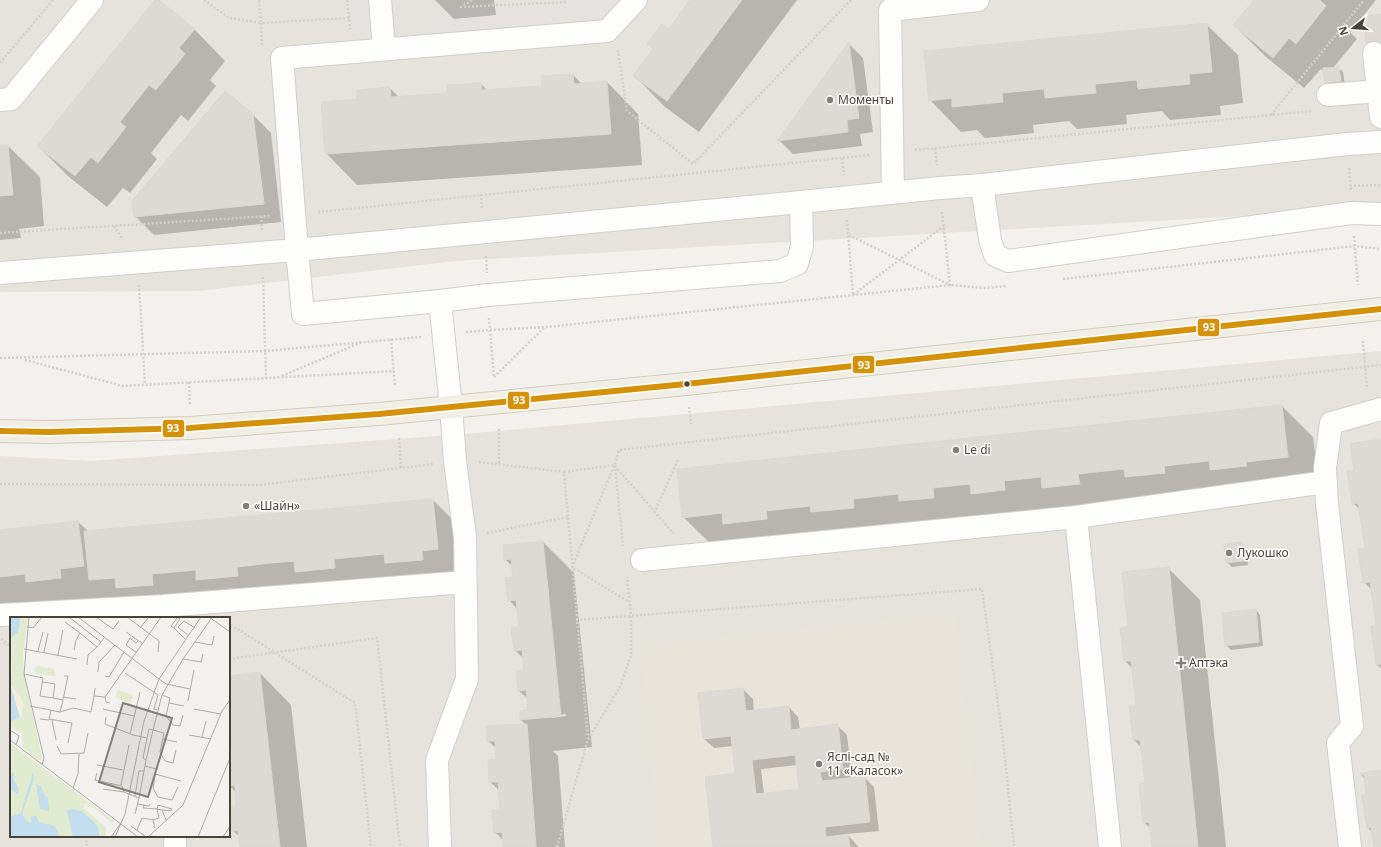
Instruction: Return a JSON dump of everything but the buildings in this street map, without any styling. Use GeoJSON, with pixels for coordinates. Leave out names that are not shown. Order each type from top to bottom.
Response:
{"type":"FeatureCollection","features":[{"type":"Feature","properties":{"kind":"main road"},"geometry":{"type":"LineString","coordinates":[[0,431],[49,432],[190,428],[379,414],[686,384],[1381,309]]}},
{"type":"Feature","properties":{"kind":"lane"},"geometry":{"type":"LineString","coordinates":[[0,100],[11,99],[92,0]]}},
{"type":"Feature","properties":{"kind":"lane"},"geometry":{"type":"LineString","coordinates":[[380,0],[384,49]]}},
{"type":"Feature","properties":{"kind":"lane"},"geometry":{"type":"LineString","coordinates":[[636,0],[607,31],[282,58],[303,314],[488,295],[780,271],[797,264],[802,246],[801,202]]}},
{"type":"Feature","properties":{"kind":"lane"},"geometry":{"type":"LineString","coordinates":[[893,193],[890,10],[978,0]]}},
{"type":"Feature","properties":{"kind":"lane"},"geometry":{"type":"LineString","coordinates":[[1374,52],[1381,117]]}},
{"type":"Feature","properties":{"kind":"lane"},"geometry":{"type":"LineString","coordinates":[[1328,94],[1378,91]]}},
{"type":"Feature","properties":{"kind":"lane"},"geometry":{"type":"LineString","coordinates":[[0,273],[297,250],[982,185],[1347,144],[1381,142]]}},
{"type":"Feature","properties":{"kind":"lane"},"geometry":{"type":"LineString","coordinates":[[982,185],[990,240],[995,255],[1008,261],[1352,213],[1381,214]]}},
{"type":"Feature","properties":{"kind":"lane"},"geometry":{"type":"LineString","coordinates":[[440,301],[455,462],[465,537],[467,679],[438,760],[440,847]]}},
{"type":"Feature","properties":{"kind":"lane"},"geometry":{"type":"LineString","coordinates":[[1350,847],[1338,743],[1352,726],[1325,468],[1331,422],[1375,410]]}},
{"type":"Feature","properties":{"kind":"lane"},"geometry":{"type":"LineString","coordinates":[[634,566],[686,556],[1076,517],[1326,482]]}},
{"type":"Feature","properties":{"kind":"lane"},"geometry":{"type":"LineString","coordinates":[[1076,517],[1110,847]]}},
{"type":"Feature","properties":{"kind":"lane"},"geometry":{"type":"LineString","coordinates":[[0,615],[163,612],[465,582]]}},
{"type":"Feature","properties":{"kind":"lane"},"geometry":{"type":"LineString","coordinates":[[174,837],[175,847]]}},
{"type":"Feature","properties":{"kind":"path"},"geometry":{"type":"LineString","coordinates":[[0,63],[53,0]]}},
{"type":"Feature","properties":{"kind":"path"},"geometry":{"type":"LineString","coordinates":[[204,0],[229,18],[261,23],[259,0]]}},
{"type":"Feature","properties":{"kind":"path"},"geometry":{"type":"LineString","coordinates":[[346,0],[349,18]]}},
{"type":"Feature","properties":{"kind":"path"},"geometry":{"type":"LineString","coordinates":[[472,0],[461,8],[566,2],[565,0]]}},
{"type":"Feature","properties":{"kind":"path"},"geometry":{"type":"LineString","coordinates":[[617,46],[627,111],[693,164],[851,0]]}},
{"type":"Feature","properties":{"kind":"path"},"geometry":{"type":"LineString","coordinates":[[1271,115],[1364,0]]}},
{"type":"Feature","properties":{"kind":"path"},"geometry":{"type":"LineString","coordinates":[[0,233],[294,214],[935,148],[1314,111]]}},
{"type":"Feature","properties":{"kind":"path"},"geometry":{"type":"LineString","coordinates":[[1347,144],[1358,285]]}},
{"type":"Feature","properties":{"kind":"path"},"geometry":{"type":"LineString","coordinates":[[935,148],[950,285]]}},
{"type":"Feature","properties":{"kind":"path"},"geometry":{"type":"LineString","coordinates":[[842,158],[853,295]]}},
{"type":"Feature","properties":{"kind":"path"},"geometry":{"type":"LineString","coordinates":[[1350,186],[1381,185]]}},
{"type":"Feature","properties":{"kind":"path"},"geometry":{"type":"LineString","coordinates":[[261,216],[266,378]]}},
{"type":"Feature","properties":{"kind":"path"},"geometry":{"type":"LineString","coordinates":[[114,226],[138,262],[146,384]]}},
{"type":"Feature","properties":{"kind":"path"},"geometry":{"type":"LineString","coordinates":[[853,295],[944,226]]}},
{"type":"Feature","properties":{"kind":"path"},"geometry":{"type":"LineString","coordinates":[[848,235],[950,285]]}},
{"type":"Feature","properties":{"kind":"path"},"geometry":{"type":"LineString","coordinates":[[1056,280],[1355,246],[1381,249]]}},
{"type":"Feature","properties":{"kind":"path"},"geometry":{"type":"LineString","coordinates":[[0,358],[265,351],[490,330],[546,327],[950,285],[985,288],[1009,285]]}},
{"type":"Feature","properties":{"kind":"path"},"geometry":{"type":"LineString","coordinates":[[494,377],[546,327]]}},
{"type":"Feature","properties":{"kind":"path"},"geometry":{"type":"LineString","coordinates":[[391,339],[395,387]]}},
{"type":"Feature","properties":{"kind":"path"},"geometry":{"type":"LineString","coordinates":[[280,377],[365,341]]}},
{"type":"Feature","properties":{"kind":"path"},"geometry":{"type":"LineString","coordinates":[[1363,341],[1365,366],[1375,410]]}},
{"type":"Feature","properties":{"kind":"path"},"geometry":{"type":"LineString","coordinates":[[21,358],[122,386],[394,371]]}},
{"type":"Feature","properties":{"kind":"path"},"geometry":{"type":"LineString","coordinates":[[572,567],[615,465],[619,450],[1381,365]]}},
{"type":"Feature","properties":{"kind":"path"},"geometry":{"type":"LineString","coordinates":[[498,464],[499,427]]}},
{"type":"Feature","properties":{"kind":"path"},"geometry":{"type":"LineString","coordinates":[[399,438],[401,468]]}},
{"type":"Feature","properties":{"kind":"path"},"geometry":{"type":"LineString","coordinates":[[654,513],[678,460]]}},
{"type":"Feature","properties":{"kind":"path"},"geometry":{"type":"LineString","coordinates":[[476,461],[564,472],[615,465]]}},
{"type":"Feature","properties":{"kind":"path"},"geometry":{"type":"LineString","coordinates":[[0,484],[259,485],[436,463]]}},
{"type":"Feature","properties":{"kind":"path"},"geometry":{"type":"LineString","coordinates":[[615,465],[654,513],[670,529],[686,556]]}},
{"type":"Feature","properties":{"kind":"path"},"geometry":{"type":"LineString","coordinates":[[615,465],[624,549]]}},
{"type":"Feature","properties":{"kind":"path"},"geometry":{"type":"LineString","coordinates":[[564,472],[576,620],[588,739]]}},
{"type":"Feature","properties":{"kind":"path"},"geometry":{"type":"LineString","coordinates":[[465,537],[568,517]]}},
{"type":"Feature","properties":{"kind":"path"},"geometry":{"type":"LineString","coordinates":[[558,847],[588,739],[620,688],[631,655],[631,615],[629,602],[634,566]]}},
{"type":"Feature","properties":{"kind":"path"},"geometry":{"type":"LineString","coordinates":[[572,567],[629,602]]}},
{"type":"Feature","properties":{"kind":"path"},"geometry":{"type":"LineString","coordinates":[[576,620],[982,588],[1003,740],[1014,847]]}},
{"type":"Feature","properties":{"kind":"path"},"geometry":{"type":"LineString","coordinates":[[230,625],[355,703],[371,847]]}},
{"type":"Feature","properties":{"kind":"path"},"geometry":{"type":"LineString","coordinates":[[0,638],[10,646]]}},
{"type":"Feature","properties":{"kind":"path"},"geometry":{"type":"LineString","coordinates":[[230,660],[377,638],[400,847]]}},
{"type":"Feature","properties":{"kind":"path"},"geometry":{"type":"LineString","coordinates":[[86,837],[87,847]]}},
{"type":"Feature","properties":{"kind":"shaded area"},"geometry":{"type":"Polygon","coordinates":[[[0,0],[1381,0],[1381,208],[455,261],[198,291],[0,292],[0,0]]]}},
{"type":"Feature","properties":{"kind":"shaded area"},"geometry":{"type":"Polygon","coordinates":[[[354,0],[368,0],[372,40],[358,41],[354,0]]]}},
{"type":"Feature","properties":{"kind":"shaded area"},"geometry":{"type":"Polygon","coordinates":[[[592,0],[622,0],[603,22],[428,34],[425,9],[592,0]]]}},
{"type":"Feature","properties":{"kind":"shaded area"},"geometry":{"type":"Polygon","coordinates":[[[1381,351],[1381,847],[0,847],[0,456],[91,461],[465,434],[1381,351]]]}},
{"type":"Feature","properties":{"kind":"shaded area"},"geometry":{"type":"Polygon","coordinates":[[[953,615],[979,847],[660,847],[643,646],[953,615]]]}},
{"type":"Feature","properties":{"kind":"transit line","name":"93"},"geometry":{"type":"LineString","coordinates":[[0,431],[49,432],[190,428],[379,414],[686,384],[1381,309]]}},
{"type":"Feature","properties":{"kind":"place","name":"Моменты"},"geometry":{"type":"Point","coordinates":[830,100]}},
{"type":"Feature","properties":{"kind":"place","name":"Le di"},"geometry":{"type":"Point","coordinates":[956,450]}},
{"type":"Feature","properties":{"kind":"place","name":"«Шайн»"},"geometry":{"type":"Point","coordinates":[246,506]}},
{"type":"Feature","properties":{"kind":"place","name":"Лукошко"},"geometry":{"type":"Point","coordinates":[1229,553]}},
{"type":"Feature","properties":{"kind":"place","name":"Аптэка"},"geometry":{"type":"Point","coordinates":[1181,663]}},
{"type":"Feature","properties":{"kind":"place","name":"Яслі-сад № 11 «Каласок»"},"geometry":{"type":"Point","coordinates":[819,764]}}]}
